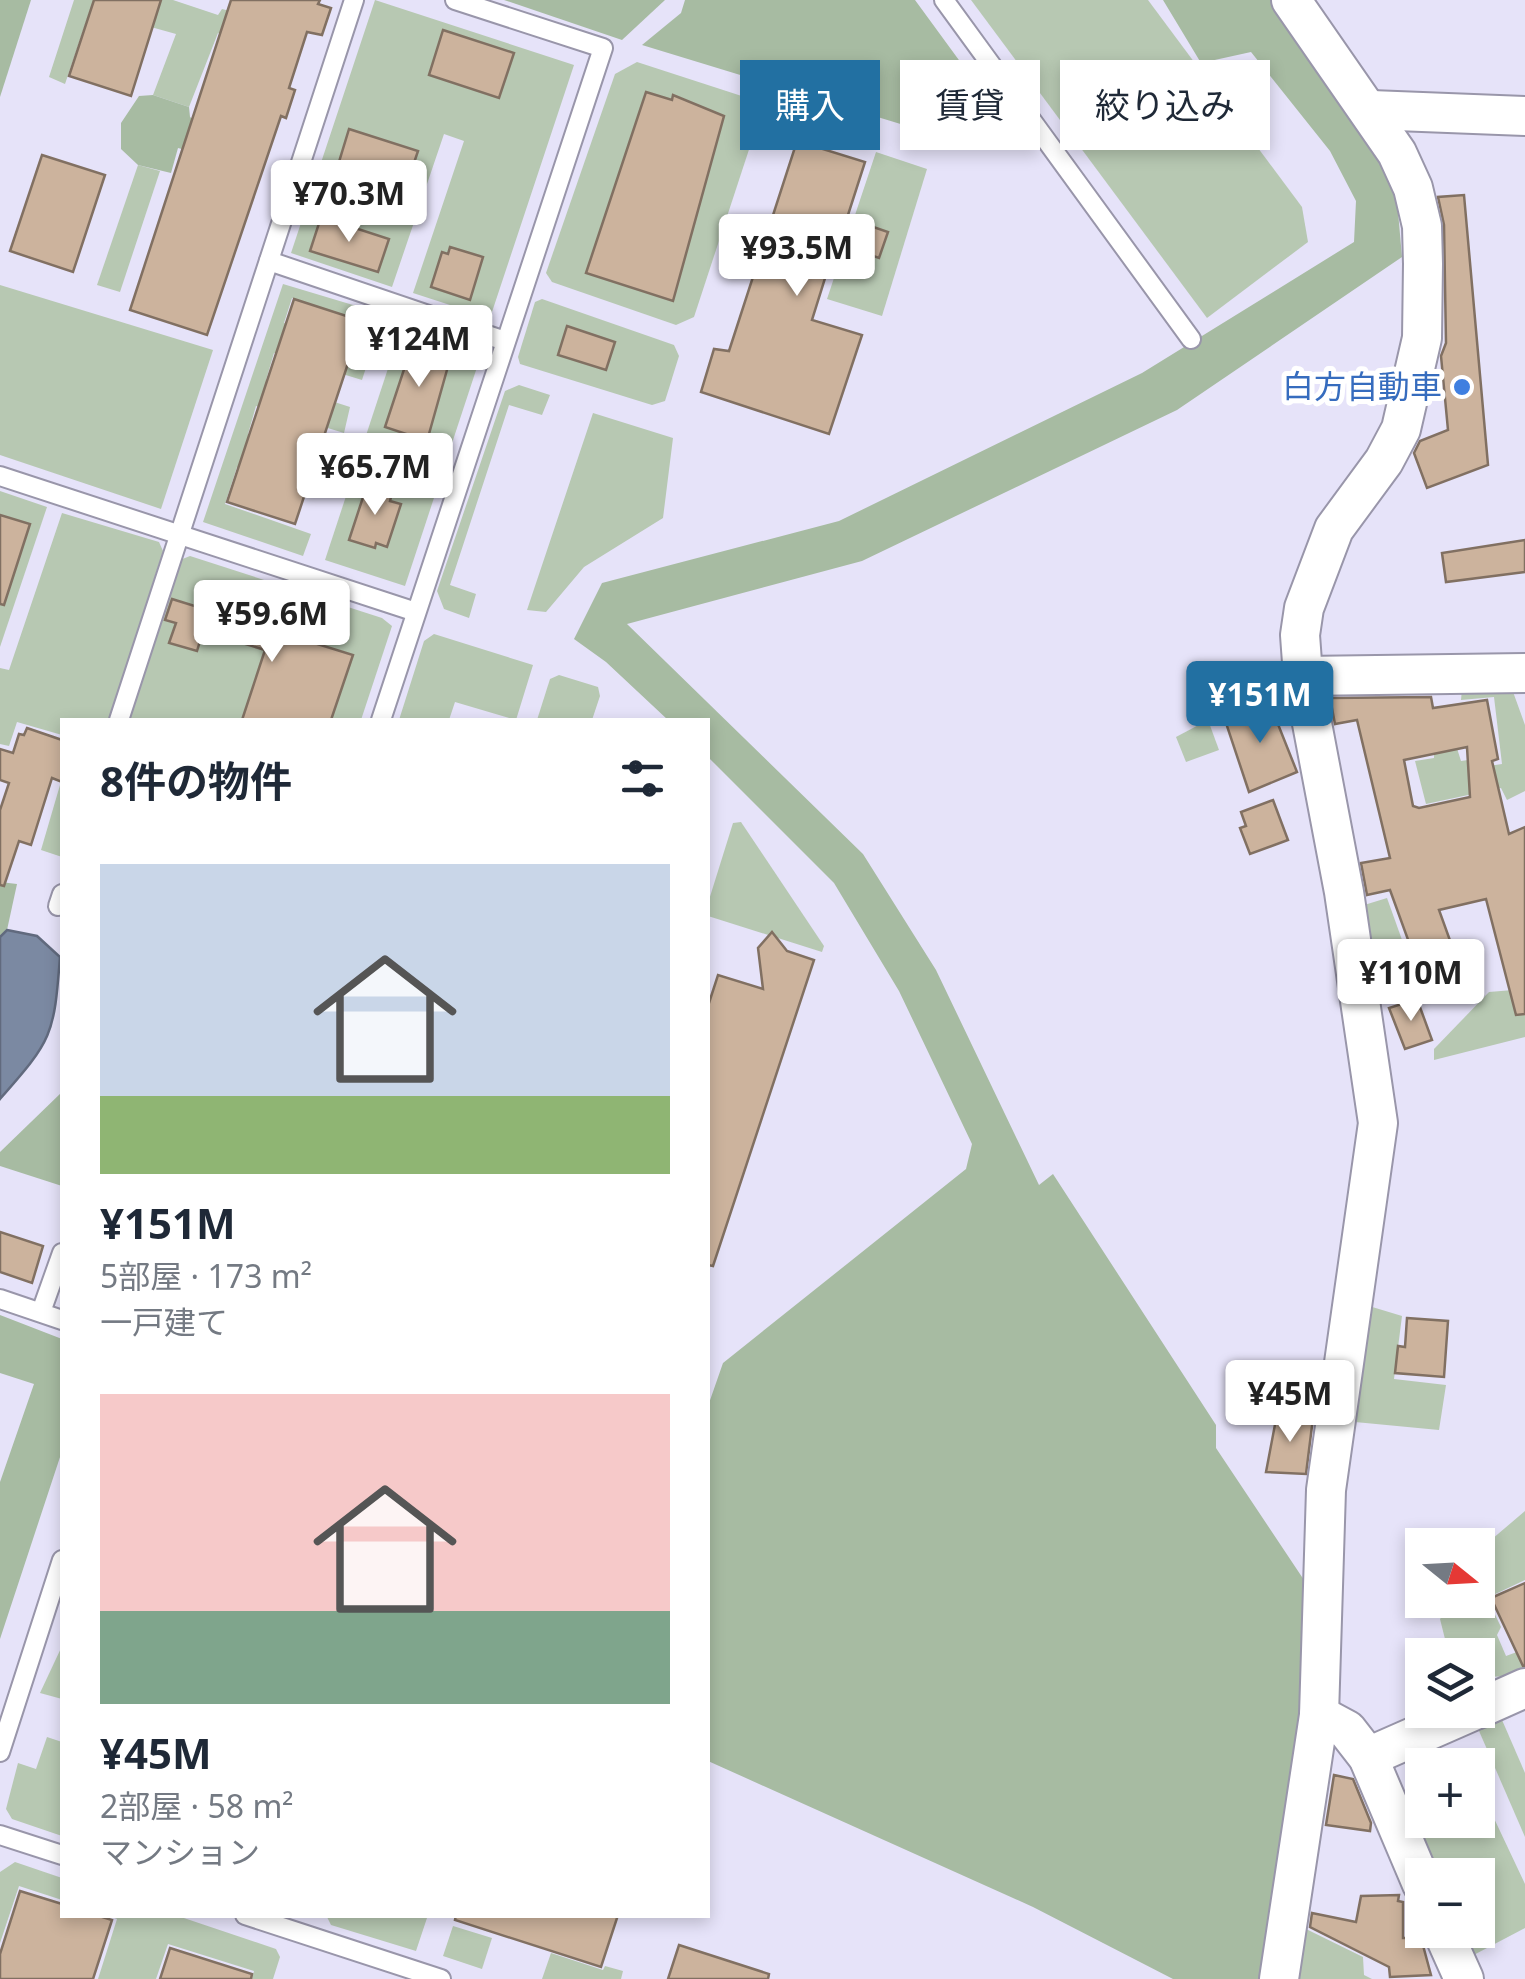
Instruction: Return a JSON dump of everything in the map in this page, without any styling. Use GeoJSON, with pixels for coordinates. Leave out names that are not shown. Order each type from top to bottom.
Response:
{"type":"FeatureCollection","features":[{"type":"Feature","properties":{"kind":"street"},"geometry":{"type":"LineString","coordinates":[[1280,1979],[1320,1714],[1326,1490],[1378,1123],[1344,892],[1303,676],[1300,635],[1316,573],[1334,530],[1402,429],[1422,338],[1422,226],[1418,207],[1397,153],[1291,0]]}},
{"type":"Feature","properties":{"kind":"street"},"geometry":{"type":"LineString","coordinates":[[1370,110],[1525,116]]}},
{"type":"Feature","properties":{"kind":"street"},"geometry":{"type":"LineString","coordinates":[[1303,676],[1525,672]]}},
{"type":"Feature","properties":{"kind":"street"},"geometry":{"type":"LineString","coordinates":[[1495,1701],[1525,1688]]}},
{"type":"Feature","properties":{"kind":"street"},"geometry":{"type":"LineString","coordinates":[[1320,1714],[1346,1730],[1368,1757],[1411,1858]]}},
{"type":"Feature","properties":{"kind":"street"},"geometry":{"type":"LineString","coordinates":[[1368,1757],[1435,1728]]}},
{"type":"Feature","properties":{"kind":"street"},"geometry":{"type":"LineString","coordinates":[[1450,1948],[1464,1979]]}},
{"type":"Feature","properties":{"kind":"lane"},"geometry":{"type":"LineString","coordinates":[[120,718],[354,0]]}},
{"type":"Feature","properties":{"kind":"lane"},"geometry":{"type":"LineString","coordinates":[[381,718],[603,48],[455,0]]}},
{"type":"Feature","properties":{"kind":"lane"},"geometry":{"type":"LineString","coordinates":[[944,0],[1191,339]]}},
{"type":"Feature","properties":{"kind":"lane"},"geometry":{"type":"LineString","coordinates":[[269,261],[505,341]]}},
{"type":"Feature","properties":{"kind":"lane"},"geometry":{"type":"LineString","coordinates":[[0,476],[416,612]]}},
{"type":"Feature","properties":{"kind":"lane"},"geometry":{"type":"LineString","coordinates":[[42,1312],[60,1259]]}},
{"type":"Feature","properties":{"kind":"lane"},"geometry":{"type":"LineString","coordinates":[[0,1299],[60,1319]]}},
{"type":"Feature","properties":{"kind":"lane"},"geometry":{"type":"LineString","coordinates":[[0,1752],[60,1566]]}},
{"type":"Feature","properties":{"kind":"lane"},"geometry":{"type":"LineString","coordinates":[[0,1835],[60,1854]]}},
{"type":"Feature","properties":{"kind":"lane"},"geometry":{"type":"LineString","coordinates":[[254,1918],[441,1979]]}},
{"type":"Feature","properties":{"kind":"green space"},"geometry":{"type":"Polygon","coordinates":[[[0,0],[31,0],[0,97],[0,0]]]}},
{"type":"Feature","properties":{"kind":"green space"},"geometry":{"type":"Polygon","coordinates":[[[74,0],[173,0],[218,15],[222,9],[234,12],[227,37],[218,33],[189,107],[153,95],[176,34],[90,10],[65,84],[49,77],[74,0]]]}},
{"type":"Feature","properties":{"kind":"green space"},"geometry":{"type":"Polygon","coordinates":[[[375,0],[574,65],[490,318],[413,293],[464,141],[444,134],[392,287],[291,253],[375,0]]]}},
{"type":"Feature","properties":{"kind":"green space"},"geometry":{"type":"Polygon","coordinates":[[[504,0],[665,0],[622,40],[504,0]]]}},
{"type":"Feature","properties":{"kind":"green space"},"geometry":{"type":"Polygon","coordinates":[[[685,0],[915,0],[959,60],[900,60],[900,124],[880,118],[880,60],[740,60],[740,75],[642,45],[681,13],[685,0]]]}},
{"type":"Feature","properties":{"kind":"green space"},"geometry":{"type":"Polygon","coordinates":[[[971,0],[1148,0],[1193,60],[1060,60],[1060,120],[1040,93],[1040,60],[1016,60],[971,0]]]}},
{"type":"Feature","properties":{"kind":"green space"},"geometry":{"type":"Polygon","coordinates":[[[1163,0],[1271,0],[1377,149],[1396,189],[1402,257],[1177,410],[862,561],[627,624],[863,854],[936,970],[1039,1185],[1053,1174],[1216,1425],[1216,1448],[1306,1583],[1312,1653],[1263,1979],[1173,1979],[1033,1907],[710,1762],[710,1400],[723,1363],[966,1169],[972,1144],[899,991],[834,883],[710,759],[710,718],[666,718],[606,662],[574,639],[602,583],[839,521],[1142,373],[1354,242],[1356,201],[1330,151],[1270,76],[1270,60],[1257,60],[1251,52],[1199,60],[1163,0]]]}},
{"type":"Feature","properties":{"kind":"green space"},"geometry":{"type":"Polygon","coordinates":[[[637,62],[740,95],[740,150],[749,150],[694,317],[676,325],[552,282],[546,273],[615,74],[637,62]]]}},
{"type":"Feature","properties":{"kind":"green space"},"geometry":{"type":"Polygon","coordinates":[[[153,95],[189,107],[190,117],[205,129],[208,156],[178,148],[171,173],[138,165],[121,149],[121,123],[139,96],[153,95]]]}},
{"type":"Feature","properties":{"kind":"green space"},"geometry":{"type":"Polygon","coordinates":[[[1082,150],[1260,150],[1302,207],[1308,242],[1207,318],[1082,150]]]}},
{"type":"Feature","properties":{"kind":"green space"},"geometry":{"type":"Polygon","coordinates":[[[876,152],[927,169],[882,316],[827,299],[876,152]]]}},
{"type":"Feature","properties":{"kind":"green space"},"geometry":{"type":"Polygon","coordinates":[[[138,165],[160,171],[120,292],[97,285],[138,165]]]}},
{"type":"Feature","properties":{"kind":"green space"},"geometry":{"type":"Polygon","coordinates":[[[283,284],[383,314],[380,325],[373,325],[292,298],[284,323],[356,347],[360,339],[374,343],[362,380],[274,353],[266,380],[350,407],[344,433],[256,406],[248,434],[334,464],[327,494],[237,467],[225,504],[311,534],[303,556],[203,522],[283,284]]]}},
{"type":"Feature","properties":{"kind":"green space"},"geometry":{"type":"Polygon","coordinates":[[[0,285],[213,350],[161,509],[0,455],[0,285]]]}},
{"type":"Feature","properties":{"kind":"green space"},"geometry":{"type":"Polygon","coordinates":[[[542,299],[674,345],[679,356],[665,401],[652,405],[520,364],[518,357],[535,302],[542,299]]]}},
{"type":"Feature","properties":{"kind":"green space"},"geometry":{"type":"Polygon","coordinates":[[[402,326],[482,352],[405,586],[325,560],[402,326]]]}},
{"type":"Feature","properties":{"kind":"green space"},"geometry":{"type":"Polygon","coordinates":[[[519,385],[550,395],[542,415],[509,405],[450,585],[476,594],[469,618],[444,609],[437,591],[505,391],[519,385]]]}},
{"type":"Feature","properties":{"kind":"green space"},"geometry":{"type":"Polygon","coordinates":[[[593,413],[673,438],[663,518],[584,567],[546,612],[527,610],[593,413]]]}},
{"type":"Feature","properties":{"kind":"green space"},"geometry":{"type":"Polygon","coordinates":[[[0,491],[47,507],[0,647],[0,491]]]}},
{"type":"Feature","properties":{"kind":"green space"},"geometry":{"type":"Polygon","coordinates":[[[62,513],[159,542],[163,551],[110,718],[60,718],[60,734],[17,722],[9,746],[0,744],[0,668],[9,670],[62,513]]]}},
{"type":"Feature","properties":{"kind":"green space"},"geometry":{"type":"Polygon","coordinates":[[[190,556],[382,618],[392,626],[362,718],[129,718],[180,560],[190,556]]]}},
{"type":"Feature","properties":{"kind":"green space"},"geometry":{"type":"Polygon","coordinates":[[[434,634],[533,665],[517,718],[455,702],[450,718],[400,718],[424,641],[434,634]]]}},
{"type":"Feature","properties":{"kind":"green space"},"geometry":{"type":"Polygon","coordinates":[[[559,675],[598,687],[600,696],[593,718],[538,718],[550,679],[559,675]]]}},
{"type":"Feature","properties":{"kind":"green space"},"geometry":{"type":"Polygon","coordinates":[[[1462,689],[1512,689],[1525,725],[1525,791],[1507,800],[1501,788],[1426,804],[1415,761],[1434,758],[1434,742],[1455,742],[1461,761],[1475,759],[1475,768],[1502,764],[1494,697],[1461,700],[1462,689]]]}},
{"type":"Feature","properties":{"kind":"green space"},"geometry":{"type":"Polygon","coordinates":[[[1208,720],[1219,750],[1186,762],[1176,737],[1208,720]]]}},
{"type":"Feature","properties":{"kind":"green space"},"geometry":{"type":"Polygon","coordinates":[[[60,785],[60,856],[41,850],[60,785]]]}},
{"type":"Feature","properties":{"kind":"green space"},"geometry":{"type":"Polygon","coordinates":[[[741,822],[824,946],[822,952],[710,917],[710,897],[733,823],[741,822]]]}},
{"type":"Feature","properties":{"kind":"green space"},"geometry":{"type":"Polygon","coordinates":[[[0,882],[17,884],[7,930],[0,937],[0,882]]]}},
{"type":"Feature","properties":{"kind":"green space"},"geometry":{"type":"Polygon","coordinates":[[[1387,898],[1411,965],[1377,978],[1361,906],[1387,898]]]}},
{"type":"Feature","properties":{"kind":"green space"},"geometry":{"type":"Polygon","coordinates":[[[1525,989],[1525,1037],[1434,1060],[1434,1049],[1489,992],[1525,989]]]}},
{"type":"Feature","properties":{"kind":"green space"},"geometry":{"type":"Polygon","coordinates":[[[60,1094],[60,1185],[0,1166],[0,1152],[60,1094]]]}},
{"type":"Feature","properties":{"kind":"green space"},"geometry":{"type":"Polygon","coordinates":[[[1369,1306],[1402,1316],[1394,1379],[1446,1385],[1439,1430],[1355,1422],[1369,1306]]]}},
{"type":"Feature","properties":{"kind":"green space"},"geometry":{"type":"Polygon","coordinates":[[[0,1315],[60,1338],[60,1457],[0,1639],[0,1482],[34,1384],[0,1373],[0,1315]]]}},
{"type":"Feature","properties":{"kind":"green space"},"geometry":{"type":"Polygon","coordinates":[[[1525,1511],[1525,1580],[1495,1594],[1495,1537],[1525,1511]]]}},
{"type":"Feature","properties":{"kind":"green space"},"geometry":{"type":"Polygon","coordinates":[[[1495,1615],[1501,1627],[1497,1635],[1506,1656],[1525,1649],[1525,1676],[1495,1677],[1495,1638],[1445,1638],[1440,1619],[1495,1618],[1495,1615]]]}},
{"type":"Feature","properties":{"kind":"green space"},"geometry":{"type":"Polygon","coordinates":[[[60,1650],[60,1698],[40,1693],[60,1650]]]}},
{"type":"Feature","properties":{"kind":"green space"},"geometry":{"type":"Polygon","coordinates":[[[1499,1713],[1525,1773],[1525,1837],[1495,1768],[1495,1748],[1486,1748],[1478,1728],[1495,1728],[1495,1715],[1499,1713]]]}},
{"type":"Feature","properties":{"kind":"green space"},"geometry":{"type":"Polygon","coordinates":[[[47,1737],[60,1741],[60,1835],[12,1819],[6,1809],[18,1763],[36,1769],[47,1737]]]}},
{"type":"Feature","properties":{"kind":"green space"},"geometry":{"type":"Polygon","coordinates":[[[1495,1820],[1525,1884],[1525,1928],[1495,1944],[1495,1858],[1421,1858],[1411,1838],[1495,1838],[1495,1820]]]}},
{"type":"Feature","properties":{"kind":"green space"},"geometry":{"type":"Polygon","coordinates":[[[15,1862],[60,1877],[60,1899],[19,1886],[0,1943],[0,1872],[15,1862]]]}},
{"type":"Feature","properties":{"kind":"green space"},"geometry":{"type":"Polygon","coordinates":[[[184,1918],[276,1949],[280,1957],[273,1979],[252,1979],[254,1971],[168,1944],[156,1979],[98,1979],[117,1919],[184,1918]]]}},
{"type":"Feature","properties":{"kind":"green space"},"geometry":{"type":"Polygon","coordinates":[[[328,1918],[427,1918],[416,1951],[331,1925],[328,1918]]]}},
{"type":"Feature","properties":{"kind":"green space"},"geometry":{"type":"Polygon","coordinates":[[[453,1926],[492,1938],[482,1969],[443,1956],[453,1926]]]}},
{"type":"Feature","properties":{"kind":"green space"},"geometry":{"type":"Polygon","coordinates":[[[1304,1928],[1363,1957],[1364,1975],[1372,1979],[1296,1979],[1304,1928]]]}},
{"type":"Feature","properties":{"kind":"green space"},"geometry":{"type":"Polygon","coordinates":[[[1463,1948],[1487,1948],[1468,1958],[1463,1948]]]}},
{"type":"Feature","properties":{"kind":"green space"},"geometry":{"type":"Polygon","coordinates":[[[551,1953],[603,1970],[605,1966],[623,1971],[621,1979],[542,1979],[551,1953]]]}},
{"type":"Feature","properties":{"kind":"water"},"geometry":{"type":"Polygon","coordinates":[[[7,930],[37,936],[60,957],[47,1036],[0,1099],[0,937],[7,930]]]}},
{"type":"Feature","properties":{"kind":"building"},"geometry":{"type":"Polygon","coordinates":[[[94,0],[161,0],[131,96],[69,76],[94,0]]]}},
{"type":"Feature","properties":{"kind":"building"},"geometry":{"type":"Polygon","coordinates":[[[231,0],[320,0],[318,4],[331,8],[322,35],[307,32],[289,88],[295,90],[286,118],[281,116],[207,335],[130,310],[231,0]]]}},
{"type":"Feature","properties":{"kind":"building"},"geometry":{"type":"Polygon","coordinates":[[[443,30],[514,53],[499,98],[429,75],[443,30]]]}},
{"type":"Feature","properties":{"kind":"building"},"geometry":{"type":"Polygon","coordinates":[[[646,92],[672,100],[673,95],[724,116],[673,301],[586,273],[646,92]]]}},
{"type":"Feature","properties":{"kind":"building"},"geometry":{"type":"Polygon","coordinates":[[[349,129],[418,151],[407,184],[339,162],[349,129]]]}},
{"type":"Feature","properties":{"kind":"building"},"geometry":{"type":"Polygon","coordinates":[[[794,150],[826,150],[865,162],[847,218],[888,232],[879,258],[836,243],[812,320],[862,335],[829,434],[701,392],[714,349],[729,351],[794,150]]]}},
{"type":"Feature","properties":{"kind":"building"},"geometry":{"type":"Polygon","coordinates":[[[42,155],[105,175],[73,272],[10,251],[42,155]]]}},
{"type":"Feature","properties":{"kind":"building","name":"白方自動車"},"geometry":{"type":"Polygon","coordinates":[[[1464,195],[1488,465],[1427,488],[1414,453],[1420,441],[1448,430],[1441,356],[1446,343],[1444,225],[1438,197],[1464,195]]]}},
{"type":"Feature","properties":{"kind":"building"},"geometry":{"type":"Polygon","coordinates":[[[321,217],[389,239],[378,272],[310,251],[321,217]]]}},
{"type":"Feature","properties":{"kind":"building"},"geometry":{"type":"Polygon","coordinates":[[[450,247],[483,257],[470,300],[431,287],[442,252],[448,254],[450,247]]]}},
{"type":"Feature","properties":{"kind":"building"},"geometry":{"type":"Polygon","coordinates":[[[294,299],[362,321],[295,524],[227,502],[294,299]]]}},
{"type":"Feature","properties":{"kind":"building"},"geometry":{"type":"Polygon","coordinates":[[[567,326],[615,342],[606,370],[558,355],[567,326]]]}},
{"type":"Feature","properties":{"kind":"building"},"geometry":{"type":"Polygon","coordinates":[[[414,339],[452,352],[427,441],[385,427],[414,339]]]}},
{"type":"Feature","properties":{"kind":"building"},"geometry":{"type":"Polygon","coordinates":[[[367,485],[392,493],[390,501],[401,504],[387,547],[376,543],[375,548],[349,540],[367,485]]]}},
{"type":"Feature","properties":{"kind":"building"},"geometry":{"type":"Polygon","coordinates":[[[0,515],[30,524],[4,605],[0,604],[0,515]]]}},
{"type":"Feature","properties":{"kind":"building"},"geometry":{"type":"Polygon","coordinates":[[[1525,540],[1525,572],[1446,582],[1442,553],[1525,540]]]}},
{"type":"Feature","properties":{"kind":"building"},"geometry":{"type":"Polygon","coordinates":[[[172,599],[353,655],[332,718],[243,718],[265,650],[203,631],[197,651],[169,643],[176,623],[165,620],[172,599]]]}},
{"type":"Feature","properties":{"kind":"building"},"geometry":{"type":"Polygon","coordinates":[[[1431,697],[1433,708],[1487,700],[1498,759],[1492,761],[1509,834],[1525,827],[1525,1014],[1516,1015],[1486,899],[1439,910],[1452,946],[1415,959],[1390,890],[1367,895],[1361,863],[1390,858],[1357,720],[1335,724],[1330,698],[1431,697]],[[1467,747],[1404,760],[1413,806],[1470,797],[1467,747]]]}},
{"type":"Feature","properties":{"kind":"building"},"geometry":{"type":"Polygon","coordinates":[[[1268,699],[1297,772],[1249,792],[1224,717],[1268,699]]]}},
{"type":"Feature","properties":{"kind":"building"},"geometry":{"type":"Polygon","coordinates":[[[27,728],[60,739],[60,781],[52,778],[31,845],[19,841],[4,886],[0,885],[0,810],[9,783],[0,780],[0,749],[13,753],[19,734],[24,735],[27,728]]]}},
{"type":"Feature","properties":{"kind":"building"},"geometry":{"type":"Polygon","coordinates":[[[1273,800],[1288,840],[1250,854],[1240,828],[1246,826],[1241,812],[1273,800]]]}},
{"type":"Feature","properties":{"kind":"building"},"geometry":{"type":"Polygon","coordinates":[[[772,932],[787,951],[814,960],[713,1266],[710,1000],[718,975],[763,989],[758,948],[772,932]]]}},
{"type":"Feature","properties":{"kind":"building"},"geometry":{"type":"Polygon","coordinates":[[[1417,999],[1432,1040],[1405,1049],[1389,1008],[1417,999]]]}},
{"type":"Feature","properties":{"kind":"building"},"geometry":{"type":"Polygon","coordinates":[[[0,1232],[43,1246],[32,1283],[0,1272],[0,1232]]]}},
{"type":"Feature","properties":{"kind":"building"},"geometry":{"type":"Polygon","coordinates":[[[1407,1318],[1448,1321],[1444,1377],[1395,1373],[1398,1346],[1405,1347],[1407,1318]]]}},
{"type":"Feature","properties":{"kind":"building"},"geometry":{"type":"Polygon","coordinates":[[[1277,1414],[1313,1418],[1306,1474],[1266,1472],[1277,1414]]]}},
{"type":"Feature","properties":{"kind":"building"},"geometry":{"type":"Polygon","coordinates":[[[1525,1583],[1525,1666],[1495,1606],[1495,1596],[1525,1583]]]}},
{"type":"Feature","properties":{"kind":"building"},"geometry":{"type":"Polygon","coordinates":[[[1334,1775],[1353,1779],[1371,1823],[1370,1831],[1326,1825],[1334,1775]]]}},
{"type":"Feature","properties":{"kind":"building"},"geometry":{"type":"Polygon","coordinates":[[[20,1891],[60,1903],[60,1918],[112,1920],[93,1979],[0,1979],[0,1954],[20,1891]]]}},
{"type":"Feature","properties":{"kind":"building"},"geometry":{"type":"Polygon","coordinates":[[[1399,1895],[1398,1901],[1403,1902],[1405,1948],[1424,1948],[1431,1975],[1390,1977],[1389,1967],[1310,1927],[1312,1913],[1356,1922],[1361,1896],[1399,1895]]]}},
{"type":"Feature","properties":{"kind":"building"},"geometry":{"type":"Polygon","coordinates":[[[455,1918],[617,1918],[601,1967],[455,1918]]]}},
{"type":"Feature","properties":{"kind":"building"},"geometry":{"type":"Polygon","coordinates":[[[679,1945],[769,1974],[768,1979],[668,1979],[679,1945]]]}},
{"type":"Feature","properties":{"kind":"building"},"geometry":{"type":"Polygon","coordinates":[[[170,1948],[252,1974],[251,1979],[160,1979],[170,1948]]]}},
{"type":"Feature","properties":{"kind":"place","name":"白方自動車"},"geometry":{"type":"Point","coordinates":[1462,387]}}]}
